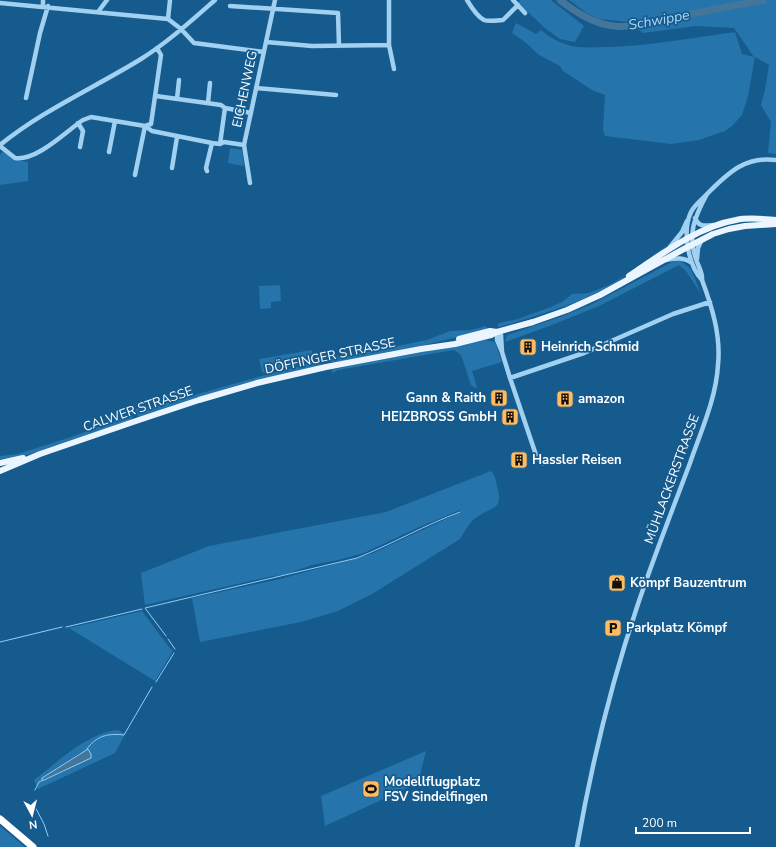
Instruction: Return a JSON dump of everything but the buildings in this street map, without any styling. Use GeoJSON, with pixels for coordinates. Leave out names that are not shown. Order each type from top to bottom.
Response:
{"type":"FeatureCollection","features":[{"type":"Feature","properties":{"kind":"highway"},"geometry":{"type":"LineString","coordinates":[[0,819],[33,847]]}},
{"type":"Feature","properties":{"kind":"main road","name":"DÖFFINGER STRASSE"},"geometry":{"type":"LineString","coordinates":[[623,283],[628,277],[668,250],[717,225],[737,219],[776,220]]}},
{"type":"Feature","properties":{"kind":"main road","name":"DÖFFINGER STRASSE"},"geometry":{"type":"LineString","coordinates":[[243,387],[326,367],[443,346],[491,335],[568,310],[600,295],[702,239],[716,233],[745,226],[776,224]]}},
{"type":"Feature","properties":{"kind":"main road","name":"CALWER STRASSE"},"geometry":{"type":"LineString","coordinates":[[0,471],[40,454],[199,400],[243,387]]}},
{"type":"Feature","properties":{"kind":"main road","name":"CALWER STRASSE"},"geometry":{"type":"LineString","coordinates":[[0,463],[40,454]]}},
{"type":"Feature","properties":{"kind":"street"},"geometry":{"type":"LineString","coordinates":[[26,98],[46,6],[43,0]]}},
{"type":"Feature","properties":{"kind":"street"},"geometry":{"type":"LineString","coordinates":[[98,12],[106,0]]}},
{"type":"Feature","properties":{"kind":"street"},"geometry":{"type":"LineString","coordinates":[[168,19],[170,0]]}},
{"type":"Feature","properties":{"kind":"street"},"geometry":{"type":"LineString","coordinates":[[215,0],[158,48],[47,112],[0,146],[15,158],[29,158],[38,154],[78,123],[91,117],[145,126],[152,131],[177,137],[220,144],[224,142],[244,145]]}},
{"type":"Feature","properties":{"kind":"street","name":"EICHENWEG"},"geometry":{"type":"LineString","coordinates":[[250,183],[244,145],[275,0]]}},
{"type":"Feature","properties":{"kind":"street"},"geometry":{"type":"LineString","coordinates":[[389,0],[389,45],[394,69]]}},
{"type":"Feature","properties":{"kind":"street"},"geometry":{"type":"LineString","coordinates":[[467,0],[471,7],[484,20],[503,20],[518,5]]}},
{"type":"Feature","properties":{"kind":"street"},"geometry":{"type":"LineString","coordinates":[[513,0],[525,13]]}},
{"type":"Feature","properties":{"kind":"street"},"geometry":{"type":"LineString","coordinates":[[0,2],[168,19],[181,29],[194,43],[264,52]]}},
{"type":"Feature","properties":{"kind":"street"},"geometry":{"type":"LineString","coordinates":[[230,6],[273,10],[338,13],[338,46]]}},
{"type":"Feature","properties":{"kind":"street"},"geometry":{"type":"LineString","coordinates":[[266,42],[312,46],[389,45]]}},
{"type":"Feature","properties":{"kind":"street"},"geometry":{"type":"LineString","coordinates":[[145,126],[151,124],[156,96],[161,55],[158,48]]}},
{"type":"Feature","properties":{"kind":"street"},"geometry":{"type":"LineString","coordinates":[[177,99],[179,80]]}},
{"type":"Feature","properties":{"kind":"street"},"geometry":{"type":"LineString","coordinates":[[208,103],[210,83]]}},
{"type":"Feature","properties":{"kind":"street"},"geometry":{"type":"LineString","coordinates":[[256,88],[336,95]]}},
{"type":"Feature","properties":{"kind":"street"},"geometry":{"type":"LineString","coordinates":[[156,96],[222,105],[225,108],[251,113]]}},
{"type":"Feature","properties":{"kind":"street"},"geometry":{"type":"LineString","coordinates":[[220,144],[225,108]]}},
{"type":"Feature","properties":{"kind":"street"},"geometry":{"type":"LineString","coordinates":[[110,152],[115,121]]}},
{"type":"Feature","properties":{"kind":"street"},"geometry":{"type":"LineString","coordinates":[[78,123],[83,131],[80,147]]}},
{"type":"Feature","properties":{"kind":"street"},"geometry":{"type":"LineString","coordinates":[[135,174],[145,126]]}},
{"type":"Feature","properties":{"kind":"street"},"geometry":{"type":"LineString","coordinates":[[172,168],[177,137]]}},
{"type":"Feature","properties":{"kind":"street"},"geometry":{"type":"LineString","coordinates":[[207,171],[206,168],[212,143]]}},
{"type":"Feature","properties":{"kind":"street"},"geometry":{"type":"LineString","coordinates":[[668,250],[682,232],[697,203],[727,175],[743,165],[761,159],[776,160]]}},
{"type":"Feature","properties":{"kind":"street"},"geometry":{"type":"LineString","coordinates":[[690,238],[695,218],[707,194]]}},
{"type":"Feature","properties":{"kind":"street"},"geometry":{"type":"LineString","coordinates":[[689,216],[690,238]]}},
{"type":"Feature","properties":{"kind":"street"},"geometry":{"type":"LineString","coordinates":[[695,218],[701,226],[717,225]]}},
{"type":"Feature","properties":{"kind":"street","name":"MÜHLACKERSTRASSE"},"geometry":{"type":"LineString","coordinates":[[577,847],[594,764],[614,682],[637,608],[709,412],[718,372],[719,358],[717,331],[710,302],[702,280],[703,276],[695,263],[690,246],[690,238]]}},
{"type":"Feature","properties":{"kind":"street"},"geometry":{"type":"LineString","coordinates":[[665,260],[682,258],[695,263],[698,248],[702,239]]}},
{"type":"Feature","properties":{"kind":"street"},"geometry":{"type":"LineString","coordinates":[[510,378],[584,353],[673,314],[710,302]]}},
{"type":"Feature","properties":{"kind":"street"},"geometry":{"type":"LineString","coordinates":[[497,332],[497,340],[536,455],[543,463]]}},
{"type":"Feature","properties":{"kind":"shaded area"},"geometry":{"type":"Polygon","coordinates":[[[520,0],[551,0],[584,26],[575,42],[560,39],[546,29],[518,3],[520,0]]]}},
{"type":"Feature","properties":{"kind":"shaded area"},"geometry":{"type":"Polygon","coordinates":[[[569,0],[776,0],[776,154],[768,153],[771,122],[761,105],[769,65],[755,57],[748,96],[742,115],[725,131],[699,140],[671,144],[605,136],[603,130],[605,95],[592,90],[563,71],[560,66],[539,55],[525,42],[512,33],[516,23],[536,34],[541,30],[562,43],[581,47],[642,45],[735,32],[742,54],[754,57],[734,28],[696,26],[643,33],[629,22],[599,19],[588,14],[569,0]]]}},
{"type":"Feature","properties":{"kind":"shaded area"},"geometry":{"type":"Polygon","coordinates":[[[230,148],[242,150],[244,166],[228,163],[230,148]]]}},
{"type":"Feature","properties":{"kind":"shaded area"},"geometry":{"type":"Polygon","coordinates":[[[3,151],[14,159],[28,162],[28,181],[0,185],[0,155],[3,151]]]}},
{"type":"Feature","properties":{"kind":"shaded area"},"geometry":{"type":"Polygon","coordinates":[[[674,240],[648,261],[627,275],[606,288],[592,295],[577,302],[500,327],[498,326],[500,323],[518,319],[551,307],[562,302],[572,294],[589,293],[609,285],[628,274],[674,240]]]}},
{"type":"Feature","properties":{"kind":"shaded area"},"geometry":{"type":"Polygon","coordinates":[[[683,260],[682,262],[691,269],[701,294],[686,271],[679,265],[599,306],[505,342],[507,335],[563,316],[592,304],[674,261],[683,260]]]}},
{"type":"Feature","properties":{"kind":"shaded area"},"geometry":{"type":"Polygon","coordinates":[[[280,285],[281,301],[271,302],[271,308],[260,309],[259,286],[280,285]]]}},
{"type":"Feature","properties":{"kind":"shaded area"},"geometry":{"type":"Polygon","coordinates":[[[486,326],[487,330],[408,349],[345,361],[329,362],[326,359],[328,355],[343,357],[427,340],[450,331],[471,330],[486,326]]]}},
{"type":"Feature","properties":{"kind":"shaded area"},"geometry":{"type":"Polygon","coordinates":[[[486,340],[495,342],[502,362],[472,371],[477,388],[471,385],[461,355],[454,350],[338,370],[333,373],[331,370],[367,362],[486,340]]]}},
{"type":"Feature","properties":{"kind":"shaded area"},"geometry":{"type":"Polygon","coordinates":[[[312,350],[313,357],[302,364],[264,373],[262,372],[259,359],[312,350]]]}},
{"type":"Feature","properties":{"kind":"shaded area"},"geometry":{"type":"Polygon","coordinates":[[[319,357],[322,358],[323,361],[320,365],[238,385],[140,417],[137,416],[136,409],[138,407],[153,407],[301,366],[319,357]]]}},
{"type":"Feature","properties":{"kind":"shaded area"},"geometry":{"type":"Polygon","coordinates":[[[131,412],[133,417],[128,421],[18,458],[0,459],[0,456],[18,454],[71,437],[118,420],[131,412]]]}},
{"type":"Feature","properties":{"kind":"shaded area"},"geometry":{"type":"Polygon","coordinates":[[[491,471],[495,478],[499,494],[498,503],[492,509],[474,519],[469,524],[460,539],[372,594],[338,611],[301,622],[200,642],[192,598],[280,579],[371,554],[461,512],[460,510],[364,553],[312,565],[284,575],[273,576],[145,605],[141,573],[209,546],[386,512],[491,471]]]}},
{"type":"Feature","properties":{"kind":"shaded area"},"geometry":{"type":"Polygon","coordinates":[[[142,611],[173,651],[155,681],[69,628],[142,611]]]}},
{"type":"Feature","properties":{"kind":"shaded area"},"geometry":{"type":"Polygon","coordinates":[[[118,730],[125,734],[115,753],[38,789],[34,780],[84,742],[107,732],[118,730]],[[83,751],[42,778],[42,781],[67,770],[83,751]]]}},
{"type":"Feature","properties":{"kind":"shaded area"},"geometry":{"type":"Polygon","coordinates":[[[88,749],[91,754],[91,758],[42,781],[42,778],[88,749]]]}},
{"type":"Feature","properties":{"kind":"shaded area","name":"Modellflugplatz FSV Sindelfingen"},"geometry":{"type":"Polygon","coordinates":[[[426,751],[418,783],[325,826],[321,796],[426,751]]]}},
{"type":"Feature","properties":{"kind":"shaded area"},"geometry":{"type":"Polygon","coordinates":[[[0,826],[25,847],[0,847],[0,826]]]}},
{"type":"Feature","properties":{"kind":"waterway","name":"Schwippe"},"geometry":{"type":"LineString","coordinates":[[560,0],[578,13],[592,20],[599,23],[616,26],[630,26],[763,0]]}},
{"type":"Feature","properties":{"kind":"waterway"},"geometry":{"type":"LineString","coordinates":[[166,636],[145,608],[357,558],[460,512]]}},
{"type":"Feature","properties":{"kind":"waterway"},"geometry":{"type":"LineString","coordinates":[[66,627],[142,609]]}},
{"type":"Feature","properties":{"kind":"waterway"},"geometry":{"type":"LineString","coordinates":[[0,642],[62,627]]}},
{"type":"Feature","properties":{"kind":"waterway"},"geometry":{"type":"LineString","coordinates":[[168,639],[175,649]]}},
{"type":"Feature","properties":{"kind":"waterway"},"geometry":{"type":"LineString","coordinates":[[156,682],[174,653]]}},
{"type":"Feature","properties":{"kind":"waterway"},"geometry":{"type":"LineString","coordinates":[[87,749],[94,741],[103,736],[124,735],[152,687]]}},
{"type":"Feature","properties":{"kind":"waterway"},"geometry":{"type":"LineString","coordinates":[[35,790],[41,781]]}},
{"type":"Feature","properties":{"kind":"waterway"},"geometry":{"type":"LineString","coordinates":[[33,803],[44,824],[48,836]]}},
{"type":"Feature","properties":{"kind":"place","name":"Heinrich Schmid"},"geometry":{"type":"Point","coordinates":[528,347]}},
{"type":"Feature","properties":{"kind":"place","name":"Gann & Raith"},"geometry":{"type":"Point","coordinates":[499,398]}},
{"type":"Feature","properties":{"kind":"place","name":"amazon"},"geometry":{"type":"Point","coordinates":[565,399]}},
{"type":"Feature","properties":{"kind":"place","name":"HEIZBROSS GmbH"},"geometry":{"type":"Point","coordinates":[510,417]}},
{"type":"Feature","properties":{"kind":"place","name":"Hassler Reisen"},"geometry":{"type":"Point","coordinates":[519,460]}},
{"type":"Feature","properties":{"kind":"place","name":"Kömpf Bauzentrum"},"geometry":{"type":"Point","coordinates":[617,583]}},
{"type":"Feature","properties":{"kind":"place","name":"Parkplatz Kömpf"},"geometry":{"type":"Point","coordinates":[613,628]}},
{"type":"Feature","properties":{"kind":"place","name":"Modellflugplatz FSV Sindelfingen"},"geometry":{"type":"Point","coordinates":[371,789]}}]}
